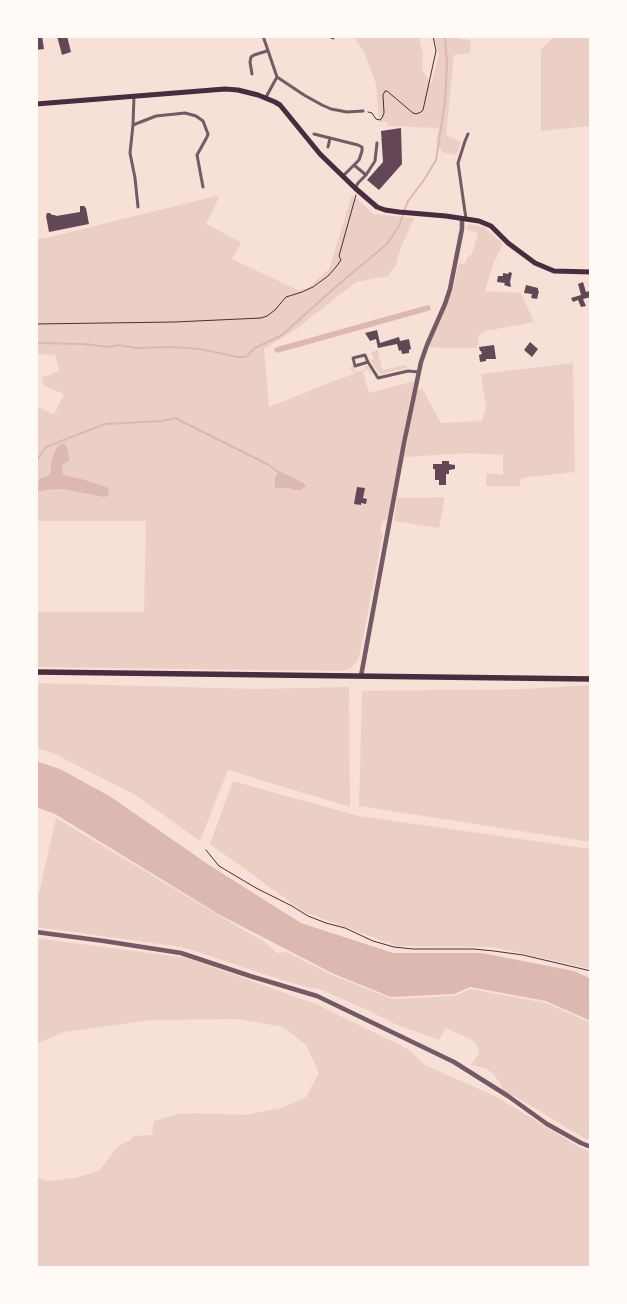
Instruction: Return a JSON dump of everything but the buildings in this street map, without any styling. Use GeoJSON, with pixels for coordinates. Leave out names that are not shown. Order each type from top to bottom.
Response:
{"type":"FeatureCollection","features":[{"type":"Feature","properties":{"kind":"highway"},"geometry":{"type":"LineString","coordinates":[[36,672],[591,680]]}},
{"type":"Feature","properties":{"kind":"main road"},"geometry":{"type":"LineString","coordinates":[[36,104],[225,89],[244,91],[266,97],[280,106],[320,154],[377,207],[408,214],[479,221],[491,226],[513,247],[534,263],[554,271],[591,272]]}},
{"type":"Feature","properties":{"kind":"street"},"geometry":{"type":"LineString","coordinates":[[263,36],[277,77],[322,105],[341,111],[363,111]]}},
{"type":"Feature","properties":{"kind":"street"},"geometry":{"type":"LineString","coordinates":[[252,74],[251,57],[268,50]]}},
{"type":"Feature","properties":{"kind":"street"},"geometry":{"type":"LineString","coordinates":[[266,97],[277,77]]}},
{"type":"Feature","properties":{"kind":"street"},"geometry":{"type":"LineString","coordinates":[[134,96],[130,153],[138,206]]}},
{"type":"Feature","properties":{"kind":"street"},"geometry":{"type":"LineString","coordinates":[[133,125],[156,116],[171,114],[185,113],[201,118],[206,125],[208,134],[197,155],[202,187]]}},
{"type":"Feature","properties":{"kind":"street"},"geometry":{"type":"LineString","coordinates":[[314,134],[362,147],[361,156],[343,176]]}},
{"type":"Feature","properties":{"kind":"street"},"geometry":{"type":"LineString","coordinates":[[361,676],[402,453],[419,372],[427,345],[450,289],[464,219],[458,164],[468,134]]}},
{"type":"Feature","properties":{"kind":"street"},"geometry":{"type":"LineString","coordinates":[[328,147],[330,138]]}},
{"type":"Feature","properties":{"kind":"street"},"geometry":{"type":"LineString","coordinates":[[356,189],[358,183],[375,161],[377,143]]}},
{"type":"Feature","properties":{"kind":"street"},"geometry":{"type":"LineString","coordinates":[[354,165],[366,174]]}},
{"type":"Feature","properties":{"kind":"street"},"geometry":{"type":"LineString","coordinates":[[368,362],[356,366],[353,358],[365,355],[378,378],[408,371],[419,372]]}},
{"type":"Feature","properties":{"kind":"street"},"geometry":{"type":"LineString","coordinates":[[36,932],[181,953],[316,996],[454,1062],[508,1096],[547,1124],[591,1147]]}},
{"type":"Feature","properties":{"kind":"path"},"geometry":{"type":"LineString","coordinates":[[363,111],[372,113],[376,119],[380,120],[384,113],[384,93],[387,91],[413,113],[416,114],[423,110],[436,52],[434,36]]}},
{"type":"Feature","properties":{"kind":"path"},"geometry":{"type":"LineString","coordinates":[[36,324],[174,322],[261,318],[267,316],[286,297],[313,287],[328,276],[341,260],[339,256],[356,189]]}},
{"type":"Feature","properties":{"kind":"path"},"geometry":{"type":"LineString","coordinates":[[206,850],[218,866],[308,916],[345,928],[394,948],[494,950],[591,971]]}},
{"type":"Feature","properties":{"kind":"shaded area"},"geometry":{"type":"Polygon","coordinates":[[[353,36],[419,36],[423,55],[422,69],[431,84],[439,54],[433,36],[459,36],[459,39],[471,40],[470,53],[454,55],[446,135],[461,142],[456,155],[442,152],[436,142],[439,128],[386,126],[388,122],[379,122],[376,84],[365,54],[353,36]]]}},
{"type":"Feature","properties":{"kind":"shaded area"},"geometry":{"type":"Polygon","coordinates":[[[555,36],[591,36],[591,126],[541,131],[541,49],[555,36]]]}},
{"type":"Feature","properties":{"kind":"shaded area"},"geometry":{"type":"Polygon","coordinates":[[[220,195],[206,224],[241,242],[232,259],[298,290],[308,288],[329,269],[352,195],[374,214],[414,218],[400,250],[396,265],[388,276],[356,282],[295,330],[264,349],[269,407],[354,374],[350,367],[353,366],[355,372],[366,369],[365,365],[370,369],[370,375],[368,369],[363,372],[369,393],[414,381],[387,520],[383,521],[381,525],[380,531],[383,533],[360,653],[352,667],[339,671],[36,667],[36,612],[144,612],[146,521],[36,521],[36,406],[54,414],[64,394],[44,386],[41,377],[59,370],[55,355],[36,354],[36,239],[220,195]],[[58,446],[51,463],[51,471],[48,476],[39,479],[46,491],[62,489],[104,497],[78,478],[63,475],[58,446]]]}},
{"type":"Feature","properties":{"kind":"shaded area"},"geometry":{"type":"Polygon","coordinates":[[[468,224],[484,227],[503,244],[494,262],[485,291],[521,293],[534,322],[486,331],[479,335],[477,348],[429,347],[452,292],[459,263],[464,264],[472,254],[478,233],[467,230],[468,224]]]}},
{"type":"Feature","properties":{"kind":"shaded area"},"geometry":{"type":"Polygon","coordinates":[[[378,350],[382,370],[406,365],[407,368],[382,374],[379,373],[370,360],[374,359],[371,352],[378,350]]]}},
{"type":"Feature","properties":{"kind":"shaded area"},"geometry":{"type":"Polygon","coordinates":[[[573,363],[575,472],[521,478],[519,486],[486,486],[486,473],[503,475],[503,455],[470,453],[404,457],[417,390],[422,388],[441,423],[482,421],[486,407],[481,374],[573,363]]]}},
{"type":"Feature","properties":{"kind":"shaded area"},"geometry":{"type":"Polygon","coordinates":[[[64,443],[68,450],[69,461],[62,465],[63,475],[107,487],[109,491],[108,496],[104,497],[62,489],[38,491],[39,479],[48,476],[51,471],[54,453],[58,446],[64,443]]]}},
{"type":"Feature","properties":{"kind":"shaded area"},"geometry":{"type":"Polygon","coordinates":[[[279,471],[306,486],[301,490],[275,488],[275,477],[279,471]]]}},
{"type":"Feature","properties":{"kind":"shaded area"},"geometry":{"type":"Polygon","coordinates":[[[445,497],[439,528],[394,521],[397,498],[445,497]]]}},
{"type":"Feature","properties":{"kind":"shaded area"},"geometry":{"type":"Polygon","coordinates":[[[36,683],[256,689],[349,687],[350,807],[228,770],[200,841],[137,796],[53,753],[36,748],[36,683]]]}},
{"type":"Feature","properties":{"kind":"shaded area"},"geometry":{"type":"Polygon","coordinates":[[[590,685],[591,842],[359,806],[362,691],[523,689],[590,685]]]}},
{"type":"Feature","properties":{"kind":"shaded area"},"geometry":{"type":"Polygon","coordinates":[[[36,761],[60,769],[111,797],[209,865],[301,923],[393,953],[482,953],[574,971],[591,979],[591,1021],[546,1001],[470,987],[454,994],[391,997],[334,974],[220,915],[55,814],[36,807],[36,761]]]}},
{"type":"Feature","properties":{"kind":"shaded area"},"geometry":{"type":"Polygon","coordinates":[[[233,781],[358,816],[591,849],[591,969],[493,947],[397,946],[304,912],[210,844],[233,781]]]}},
{"type":"Feature","properties":{"kind":"shaded area"},"geometry":{"type":"Polygon","coordinates":[[[56,818],[265,942],[277,953],[286,952],[332,975],[392,999],[455,996],[470,989],[546,1003],[591,1023],[591,1140],[584,1138],[501,1089],[500,1083],[487,1069],[471,1065],[479,1053],[478,1047],[472,1040],[446,1028],[439,1040],[397,1025],[322,990],[302,986],[181,947],[36,927],[36,896],[39,893],[56,818]]]}},
{"type":"Feature","properties":{"kind":"shaded area"},"geometry":{"type":"Polygon","coordinates":[[[36,938],[187,958],[316,1004],[408,1049],[425,1065],[497,1097],[579,1147],[591,1152],[591,1268],[36,1268],[36,1176],[46,1181],[59,1180],[99,1171],[115,1150],[124,1142],[130,1141],[133,1136],[152,1135],[154,1121],[177,1114],[244,1115],[282,1108],[306,1097],[319,1073],[306,1045],[283,1027],[237,1019],[152,1020],[64,1032],[36,1044],[36,938]]]}},
{"type":"Feature","properties":{"kind":"waterway"},"geometry":{"type":"LineString","coordinates":[[36,343],[84,344],[109,347],[118,345],[137,348],[171,347],[200,349],[246,357],[255,348],[282,335],[387,244],[399,226],[408,201],[436,160],[445,102],[447,64],[445,36]]}},
{"type":"Feature","properties":{"kind":"waterway"},"geometry":{"type":"LineString","coordinates":[[277,350],[428,308]]}},
{"type":"Feature","properties":{"kind":"waterway"},"geometry":{"type":"LineString","coordinates":[[36,461],[46,447],[105,424],[162,421],[175,418],[269,465],[278,472]]}}]}
